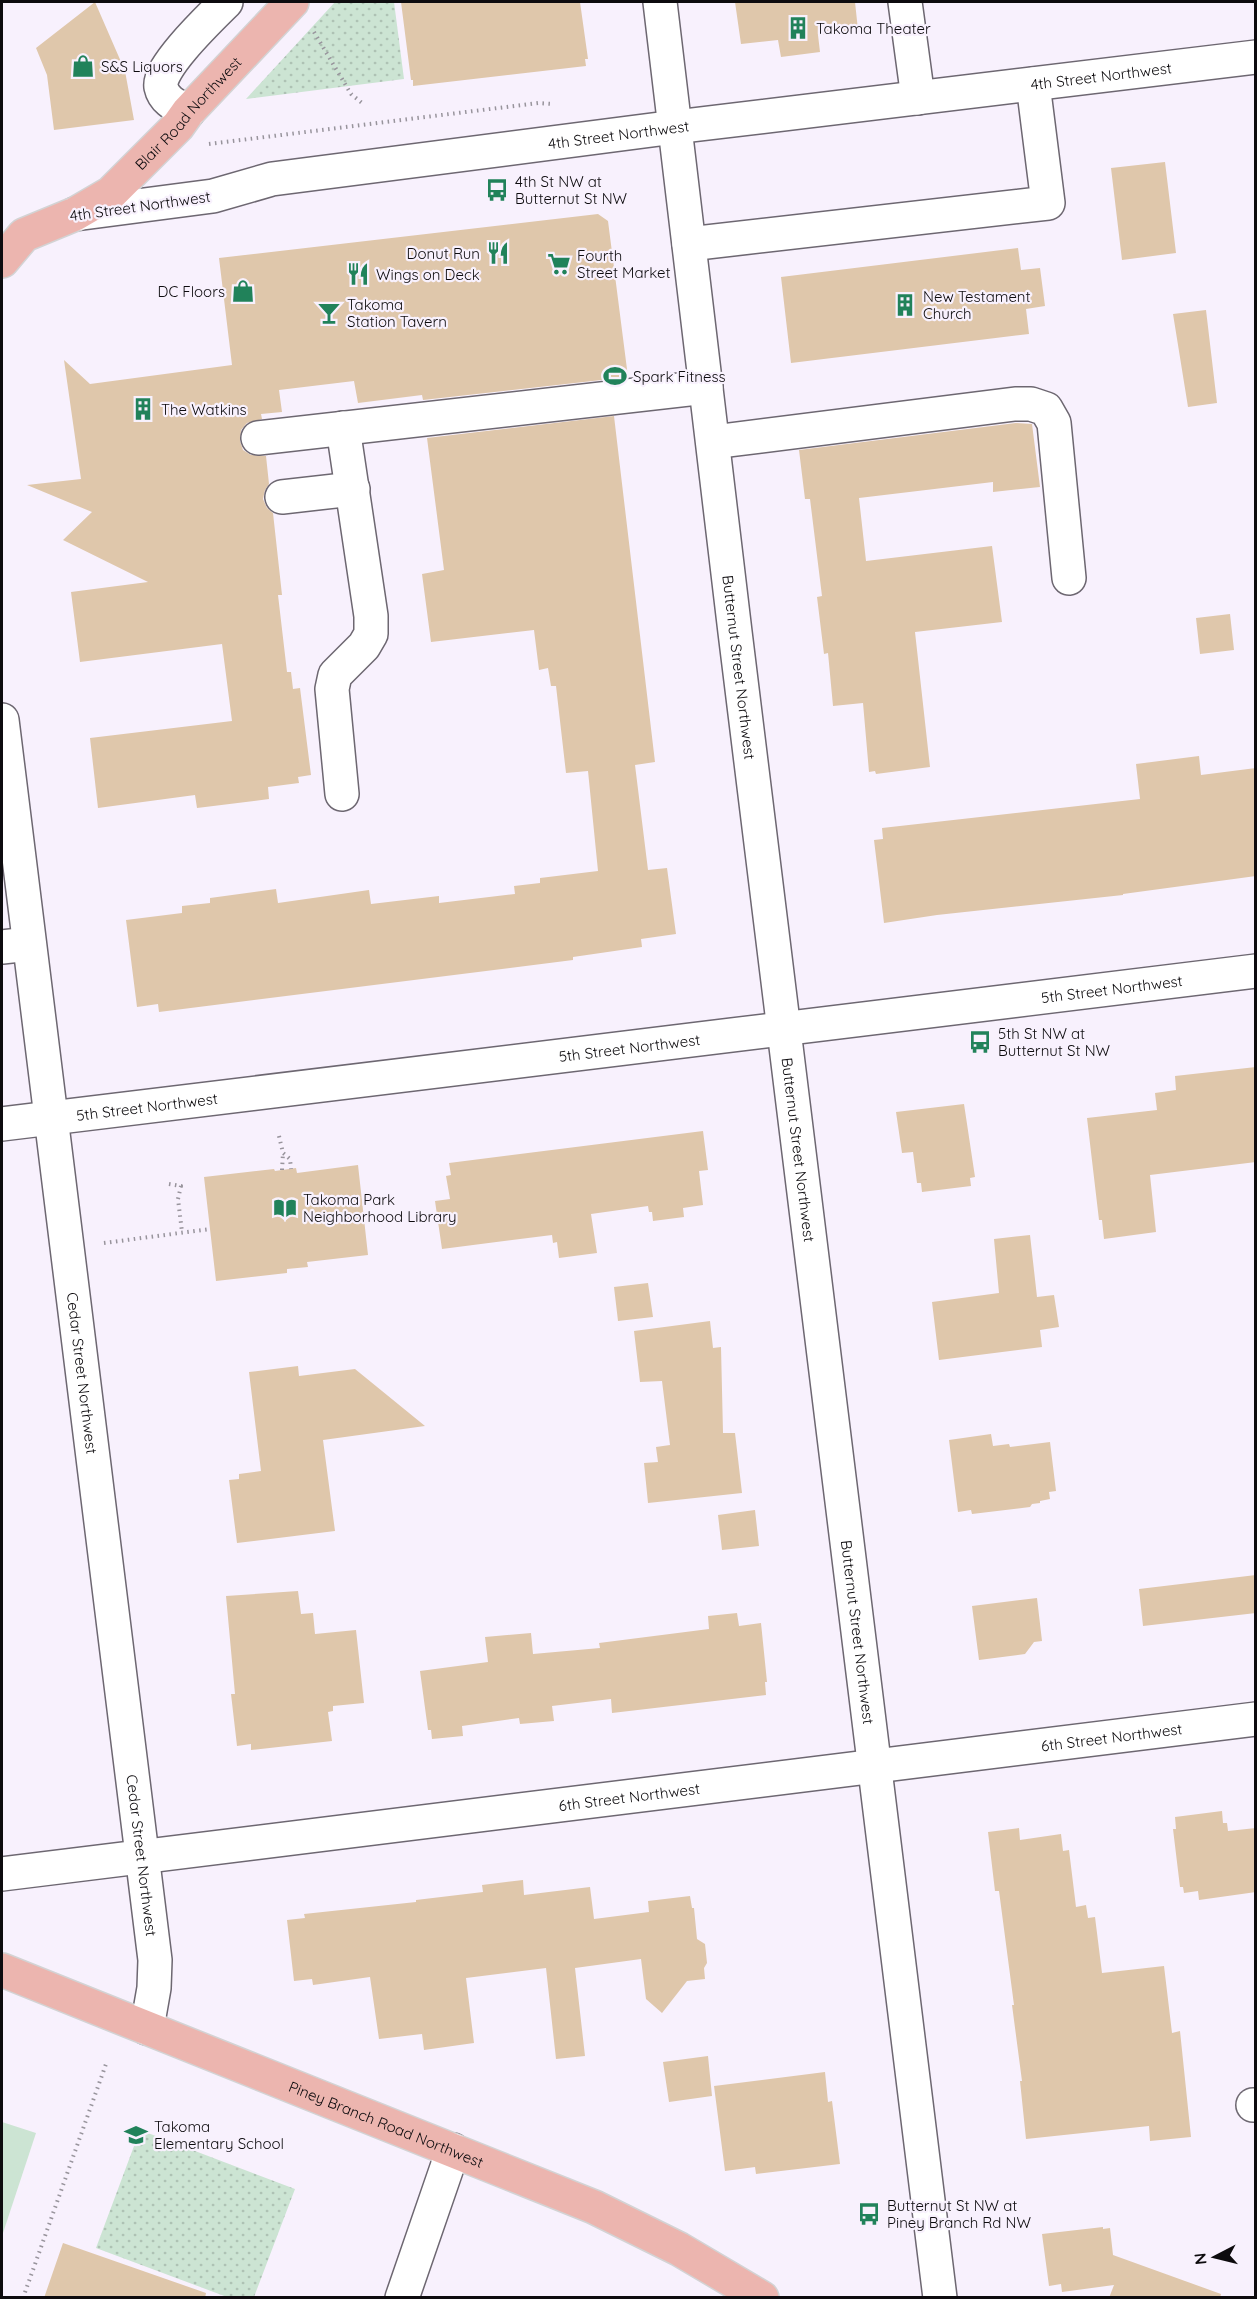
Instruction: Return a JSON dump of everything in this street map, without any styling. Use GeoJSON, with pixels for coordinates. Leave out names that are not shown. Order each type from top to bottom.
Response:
{"type":"FeatureCollection","features":[{"type":"Feature","properties":{"kind":"main road","name":"Blair Road Northwest"},"geometry":{"type":"LineString","coordinates":[[75,214],[111,193],[178,126],[188,112],[302,14]]}},
{"type":"Feature","properties":{"kind":"main road","name":"4th Street Northwest"},"geometry":{"type":"LineString","coordinates":[[2,261],[24,235],[75,214]]}},
{"type":"Feature","properties":{"kind":"main road","name":"Piney Branch Road Northwest"},"geometry":{"type":"LineString","coordinates":[[2,1970],[594,2207],[700,2260],[762,2298]]}},
{"type":"Feature","properties":{"kind":"street"},"geometry":{"type":"LineString","coordinates":[[188,112],[168,101],[161,86],[162,76],[181,51],[226,2]]}},
{"type":"Feature","properties":{"kind":"street","name":"Butternut Street Northwest"},"geometry":{"type":"LineString","coordinates":[[660,2],[783,1028],[940,2298]]}},
{"type":"Feature","properties":{"kind":"street"},"geometry":{"type":"LineString","coordinates":[[905,2],[918,98]]}},
{"type":"Feature","properties":{"kind":"street","name":"4th Street Northwest"},"geometry":{"type":"LineString","coordinates":[[75,214],[213,196],[272,179],[1256,57]]}},
{"type":"Feature","properties":{"kind":"street"},"geometry":{"type":"LineString","coordinates":[[689,244],[1048,203],[1033,84]]}},
{"type":"Feature","properties":{"kind":"street"},"geometry":{"type":"LineString","coordinates":[[258,438],[706,387]]}},
{"type":"Feature","properties":{"kind":"street"},"geometry":{"type":"LineString","coordinates":[[713,442],[1015,404],[1031,404],[1046,409],[1054,423],[1069,578]]}},
{"type":"Feature","properties":{"kind":"street"},"geometry":{"type":"LineString","coordinates":[[342,794],[332,689],[334,675],[364,646],[371,634],[343,428]]}},
{"type":"Feature","properties":{"kind":"street"},"geometry":{"type":"LineString","coordinates":[[282,497],[352,489]]}},
{"type":"Feature","properties":{"kind":"street","name":"Cedar Street Northwest"},"geometry":{"type":"LineString","coordinates":[[2,720],[15,945],[51,1118],[155,1960],[154,1988],[147,2028]]}},
{"type":"Feature","properties":{"kind":"street","name":"5th Street Northwest"},"geometry":{"type":"LineString","coordinates":[[2,1124],[1256,971]]}},
{"type":"Feature","properties":{"kind":"street","name":"6th Street Northwest"},"geometry":{"type":"LineString","coordinates":[[2,1874],[1256,1719]]}},
{"type":"Feature","properties":{"kind":"street"},"geometry":{"type":"LineString","coordinates":[[402,2298],[453,2150]]}},
{"type":"Feature","properties":{"kind":"path"},"geometry":{"type":"LineString","coordinates":[[302,14],[351,94],[362,103]]}},
{"type":"Feature","properties":{"kind":"path"},"geometry":{"type":"LineString","coordinates":[[152,152],[537,103],[554,104],[562,108]]}},
{"type":"Feature","properties":{"kind":"path"},"geometry":{"type":"LineString","coordinates":[[279,1136],[283,1153],[282,1170]]}},
{"type":"Feature","properties":{"kind":"path"},"geometry":{"type":"LineString","coordinates":[[283,1153],[290,1159],[291,1169]]}},
{"type":"Feature","properties":{"kind":"path"},"geometry":{"type":"LineString","coordinates":[[169,1184],[181,1186],[178,1199],[182,1232]]}},
{"type":"Feature","properties":{"kind":"path"},"geometry":{"type":"LineString","coordinates":[[103,1243],[210,1229]]}},
{"type":"Feature","properties":{"kind":"path"},"geometry":{"type":"LineString","coordinates":[[24,2298],[106,2064]]}},
{"type":"Feature","properties":{"kind":"green space"},"geometry":{"type":"Polygon","coordinates":[[[335,2],[394,2],[404,79],[246,99],[335,2]]]}},
{"type":"Feature","properties":{"kind":"green space"},"geometry":{"type":"Polygon","coordinates":[[[2,2122],[36,2133],[2,2236],[2,2122]]]}},
{"type":"Feature","properties":{"kind":"green space"},"geometry":{"type":"Polygon","coordinates":[[[140,2130],[295,2189],[254,2297],[227,2297],[96,2248],[140,2130]]]}},
{"type":"Feature","properties":{"kind":"building"},"geometry":{"type":"Polygon","coordinates":[[[95,2],[125,71],[134,120],[54,130],[47,75],[36,48],[95,2]]]}},
{"type":"Feature","properties":{"kind":"building"},"geometry":{"type":"Polygon","coordinates":[[[401,2],[580,2],[588,59],[585,59],[586,66],[413,86],[401,2]]]}},
{"type":"Feature","properties":{"kind":"building","name":"Takoma Theater"},"geometry":{"type":"Polygon","coordinates":[[[735,2],[855,2],[858,30],[818,35],[820,52],[781,57],[778,40],[741,44],[735,2]]]}},
{"type":"Feature","properties":{"kind":"building"},"geometry":{"type":"Polygon","coordinates":[[[1165,162],[1176,253],[1122,260],[1111,168],[1165,162]]]}},
{"type":"Feature","properties":{"kind":"building"},"geometry":{"type":"Polygon","coordinates":[[[598,214],[608,221],[628,377],[423,400],[422,395],[358,403],[354,381],[279,390],[282,412],[261,414],[262,419],[247,423],[241,430],[240,441],[243,450],[251,455],[266,456],[269,484],[263,499],[267,508],[273,513],[282,595],[278,595],[287,672],[291,672],[293,689],[300,688],[311,775],[298,777],[299,783],[268,787],[269,799],[197,808],[195,795],[98,808],[90,738],[232,721],[222,644],[80,662],[71,592],[148,582],[63,540],[92,512],[27,485],[81,479],[64,360],[90,384],[232,365],[219,258],[598,214]]]}},
{"type":"Feature","properties":{"kind":"building","name":"New Testament Church"},"geometry":{"type":"Polygon","coordinates":[[[1018,248],[1021,270],[1040,268],[1045,306],[1026,309],[1029,334],[791,363],[781,277],[1018,248]]]}},
{"type":"Feature","properties":{"kind":"building"},"geometry":{"type":"Polygon","coordinates":[[[1206,310],[1217,403],[1188,407],[1173,314],[1206,310]]]}},
{"type":"Feature","properties":{"kind":"building"},"geometry":{"type":"Polygon","coordinates":[[[614,416],[655,762],[635,765],[648,870],[667,868],[676,934],[641,939],[642,947],[573,957],[573,960],[159,1012],[158,1004],[137,1007],[126,920],[182,913],[182,906],[210,903],[210,898],[276,889],[278,903],[369,890],[371,904],[439,896],[439,903],[515,894],[514,886],[540,883],[540,878],[598,871],[588,771],[566,773],[556,686],[551,686],[548,668],[539,670],[534,630],[431,642],[422,574],[444,570],[427,438],[614,416]]]}},
{"type":"Feature","properties":{"kind":"building"},"geometry":{"type":"Polygon","coordinates":[[[1016,423],[1032,424],[1040,487],[993,492],[993,482],[859,498],[866,561],[992,546],[1002,622],[915,632],[930,767],[876,774],[875,771],[869,772],[863,703],[833,706],[828,653],[824,654],[817,597],[822,596],[810,499],[805,499],[799,450],[1016,423]]]}},
{"type":"Feature","properties":{"kind":"building"},"geometry":{"type":"Polygon","coordinates":[[[1230,614],[1234,650],[1200,654],[1196,618],[1230,614]]]}},
{"type":"Feature","properties":{"kind":"building"},"geometry":{"type":"Polygon","coordinates":[[[1199,756],[1201,775],[1256,768],[1256,876],[1123,895],[884,923],[874,840],[883,839],[882,828],[1140,799],[1136,764],[1199,756]]]}},
{"type":"Feature","properties":{"kind":"building"},"geometry":{"type":"Polygon","coordinates":[[[1256,1067],[1256,1162],[1150,1175],[1156,1232],[1104,1239],[1102,1220],[1099,1220],[1087,1118],[1157,1110],[1155,1093],[1176,1090],[1175,1076],[1256,1067]]]}},
{"type":"Feature","properties":{"kind":"building"},"geometry":{"type":"Polygon","coordinates":[[[964,1104],[975,1177],[970,1178],[971,1186],[922,1192],[921,1183],[917,1183],[913,1152],[902,1153],[896,1112],[964,1104]]]}},
{"type":"Feature","properties":{"kind":"building"},"geometry":{"type":"Polygon","coordinates":[[[703,1131],[708,1170],[699,1171],[703,1205],[683,1208],[684,1217],[653,1221],[652,1212],[649,1212],[648,1206],[591,1214],[597,1253],[559,1258],[557,1242],[553,1243],[552,1235],[442,1249],[435,1201],[450,1199],[446,1176],[451,1175],[449,1163],[703,1131]]]}},
{"type":"Feature","properties":{"kind":"building","name":"Takoma Park Neighborhood Library"},"geometry":{"type":"Polygon","coordinates":[[[358,1165],[368,1255],[307,1262],[308,1267],[287,1269],[287,1273],[216,1281],[204,1177],[296,1168],[297,1173],[358,1165]]]}},
{"type":"Feature","properties":{"kind":"building"},"geometry":{"type":"Polygon","coordinates":[[[1030,1235],[1037,1297],[1054,1295],[1059,1327],[1040,1330],[1042,1347],[939,1360],[932,1302],[999,1293],[994,1239],[1030,1235]]]}},
{"type":"Feature","properties":{"kind":"building"},"geometry":{"type":"Polygon","coordinates":[[[648,1283],[653,1317],[618,1321],[614,1287],[648,1283]]]}},
{"type":"Feature","properties":{"kind":"building"},"geometry":{"type":"Polygon","coordinates":[[[710,1321],[713,1348],[721,1347],[723,1433],[735,1433],[742,1493],[648,1503],[644,1463],[658,1462],[656,1447],[670,1445],[662,1381],[640,1382],[634,1331],[710,1321]]]}},
{"type":"Feature","properties":{"kind":"building"},"geometry":{"type":"Polygon","coordinates":[[[298,1366],[299,1376],[355,1369],[425,1426],[323,1440],[335,1531],[237,1543],[229,1480],[239,1479],[239,1474],[261,1471],[249,1372],[298,1366]]]}},
{"type":"Feature","properties":{"kind":"building"},"geometry":{"type":"Polygon","coordinates":[[[991,1434],[993,1446],[1009,1444],[1010,1447],[1050,1442],[1056,1491],[1049,1492],[1050,1499],[1032,1504],[1030,1507],[972,1514],[971,1510],[958,1512],[949,1440],[991,1434]]]}},
{"type":"Feature","properties":{"kind":"building"},"geometry":{"type":"Polygon","coordinates":[[[755,1510],[759,1546],[722,1550],[718,1515],[755,1510]]]}},
{"type":"Feature","properties":{"kind":"building"},"geometry":{"type":"Polygon","coordinates":[[[1256,1575],[1256,1613],[1143,1626],[1139,1589],[1256,1575]]]}},
{"type":"Feature","properties":{"kind":"building"},"geometry":{"type":"Polygon","coordinates":[[[298,1591],[301,1614],[313,1613],[315,1634],[356,1630],[364,1703],[333,1706],[333,1711],[328,1712],[332,1741],[251,1750],[251,1744],[237,1746],[231,1694],[235,1694],[226,1596],[298,1591]]]}},
{"type":"Feature","properties":{"kind":"building"},"geometry":{"type":"Polygon","coordinates":[[[1037,1598],[1042,1641],[1034,1642],[1025,1654],[979,1660],[972,1606],[1037,1598]]]}},
{"type":"Feature","properties":{"kind":"building"},"geometry":{"type":"Polygon","coordinates":[[[737,1613],[739,1626],[761,1623],[767,1682],[765,1682],[766,1695],[612,1713],[611,1699],[552,1706],[554,1721],[520,1724],[519,1718],[462,1726],[463,1736],[432,1739],[431,1730],[428,1730],[420,1671],[488,1662],[485,1637],[531,1633],[533,1654],[600,1648],[599,1643],[709,1629],[708,1616],[737,1613]]]}},
{"type":"Feature","properties":{"kind":"building"},"geometry":{"type":"Polygon","coordinates":[[[1222,1811],[1223,1823],[1227,1823],[1228,1831],[1256,1828],[1256,1892],[1199,1900],[1198,1891],[1184,1893],[1183,1887],[1180,1887],[1173,1829],[1176,1829],[1175,1817],[1222,1811]]]}},
{"type":"Feature","properties":{"kind":"building"},"geometry":{"type":"Polygon","coordinates":[[[1019,1828],[1020,1840],[1061,1834],[1063,1851],[1069,1850],[1076,1907],[1086,1905],[1088,1918],[1095,1917],[1102,1973],[1164,1966],[1172,2033],[1180,2031],[1191,2137],[1150,2141],[1149,2126],[1026,2139],[1020,2081],[1022,2081],[1012,2005],[1014,2005],[999,1891],[995,1891],[988,1832],[1019,1828]]]}},
{"type":"Feature","properties":{"kind":"building"},"geometry":{"type":"Polygon","coordinates":[[[523,1880],[524,1895],[590,1887],[594,1919],[649,1912],[648,1901],[690,1896],[692,1908],[694,1908],[697,1939],[705,1944],[707,1963],[704,1968],[705,1979],[687,1981],[662,2013],[646,1999],[641,1959],[575,1968],[585,2056],[556,2059],[546,1968],[466,1978],[474,2043],[424,2050],[422,2034],[379,2039],[370,1977],[313,1985],[312,1979],[294,1981],[287,1920],[305,1918],[304,1914],[483,1892],[482,1885],[523,1880]]]}},
{"type":"Feature","properties":{"kind":"building"},"geometry":{"type":"Polygon","coordinates":[[[708,2056],[712,2096],[669,2102],[663,2062],[708,2056]]]}},
{"type":"Feature","properties":{"kind":"building"},"geometry":{"type":"Polygon","coordinates":[[[825,2072],[828,2102],[832,2101],[840,2164],[756,2174],[755,2167],[725,2171],[714,2086],[825,2072]]]}},
{"type":"Feature","properties":{"kind":"building"},"geometry":{"type":"Polygon","coordinates":[[[1103,2227],[1103,2229],[1110,2228],[1113,2255],[1221,2294],[1220,2298],[1109,2298],[1114,2285],[1062,2292],[1061,2284],[1049,2286],[1042,2234],[1103,2227]]]}},
{"type":"Feature","properties":{"kind":"building"},"geometry":{"type":"Polygon","coordinates":[[[63,2243],[206,2293],[205,2298],[44,2298],[63,2243]]]}},
{"type":"Feature","properties":{"kind":"place","name":"Takoma Theater"},"geometry":{"type":"Point","coordinates":[798,28]}},
{"type":"Feature","properties":{"kind":"place","name":"S&S Liquors"},"geometry":{"type":"Point","coordinates":[83,66]}},
{"type":"Feature","properties":{"kind":"place","name":"4th St NW at Butternut St NW"},"geometry":{"type":"Point","coordinates":[497,190]}},
{"type":"Feature","properties":{"kind":"place","name":"Donut Run"},"geometry":{"type":"Point","coordinates":[498,253]}},
{"type":"Feature","properties":{"kind":"place","name":"Fourth Street Market"},"geometry":{"type":"Point","coordinates":[559,264]}},
{"type":"Feature","properties":{"kind":"place","name":"Wings on Deck"},"geometry":{"type":"Point","coordinates":[358,274]}},
{"type":"Feature","properties":{"kind":"place","name":"DC Floors"},"geometry":{"type":"Point","coordinates":[243,291]}},
{"type":"Feature","properties":{"kind":"place","name":"New Testament Church"},"geometry":{"type":"Point","coordinates":[905,305]}},
{"type":"Feature","properties":{"kind":"place","name":"Takoma Station Tavern"},"geometry":{"type":"Point","coordinates":[329,313]}},
{"type":"Feature","properties":{"kind":"place","name":"Spark Fitness"},"geometry":{"type":"Point","coordinates":[615,376]}},
{"type":"Feature","properties":{"kind":"place","name":"The Watkins"},"geometry":{"type":"Point","coordinates":[143,409]}},
{"type":"Feature","properties":{"kind":"place","name":"5th St NW at Butternut St NW"},"geometry":{"type":"Point","coordinates":[980,1042]}},
{"type":"Feature","properties":{"kind":"place","name":"Takoma Park Neighborhood Library"},"geometry":{"type":"Point","coordinates":[285,1208]}},
{"type":"Feature","properties":{"kind":"place","name":"Takoma Elementary School"},"geometry":{"type":"Point","coordinates":[136,2135]}},
{"type":"Feature","properties":{"kind":"place","name":"Butternut St NW at Piney Branch Rd NW"},"geometry":{"type":"Point","coordinates":[869,2214]}}]}
